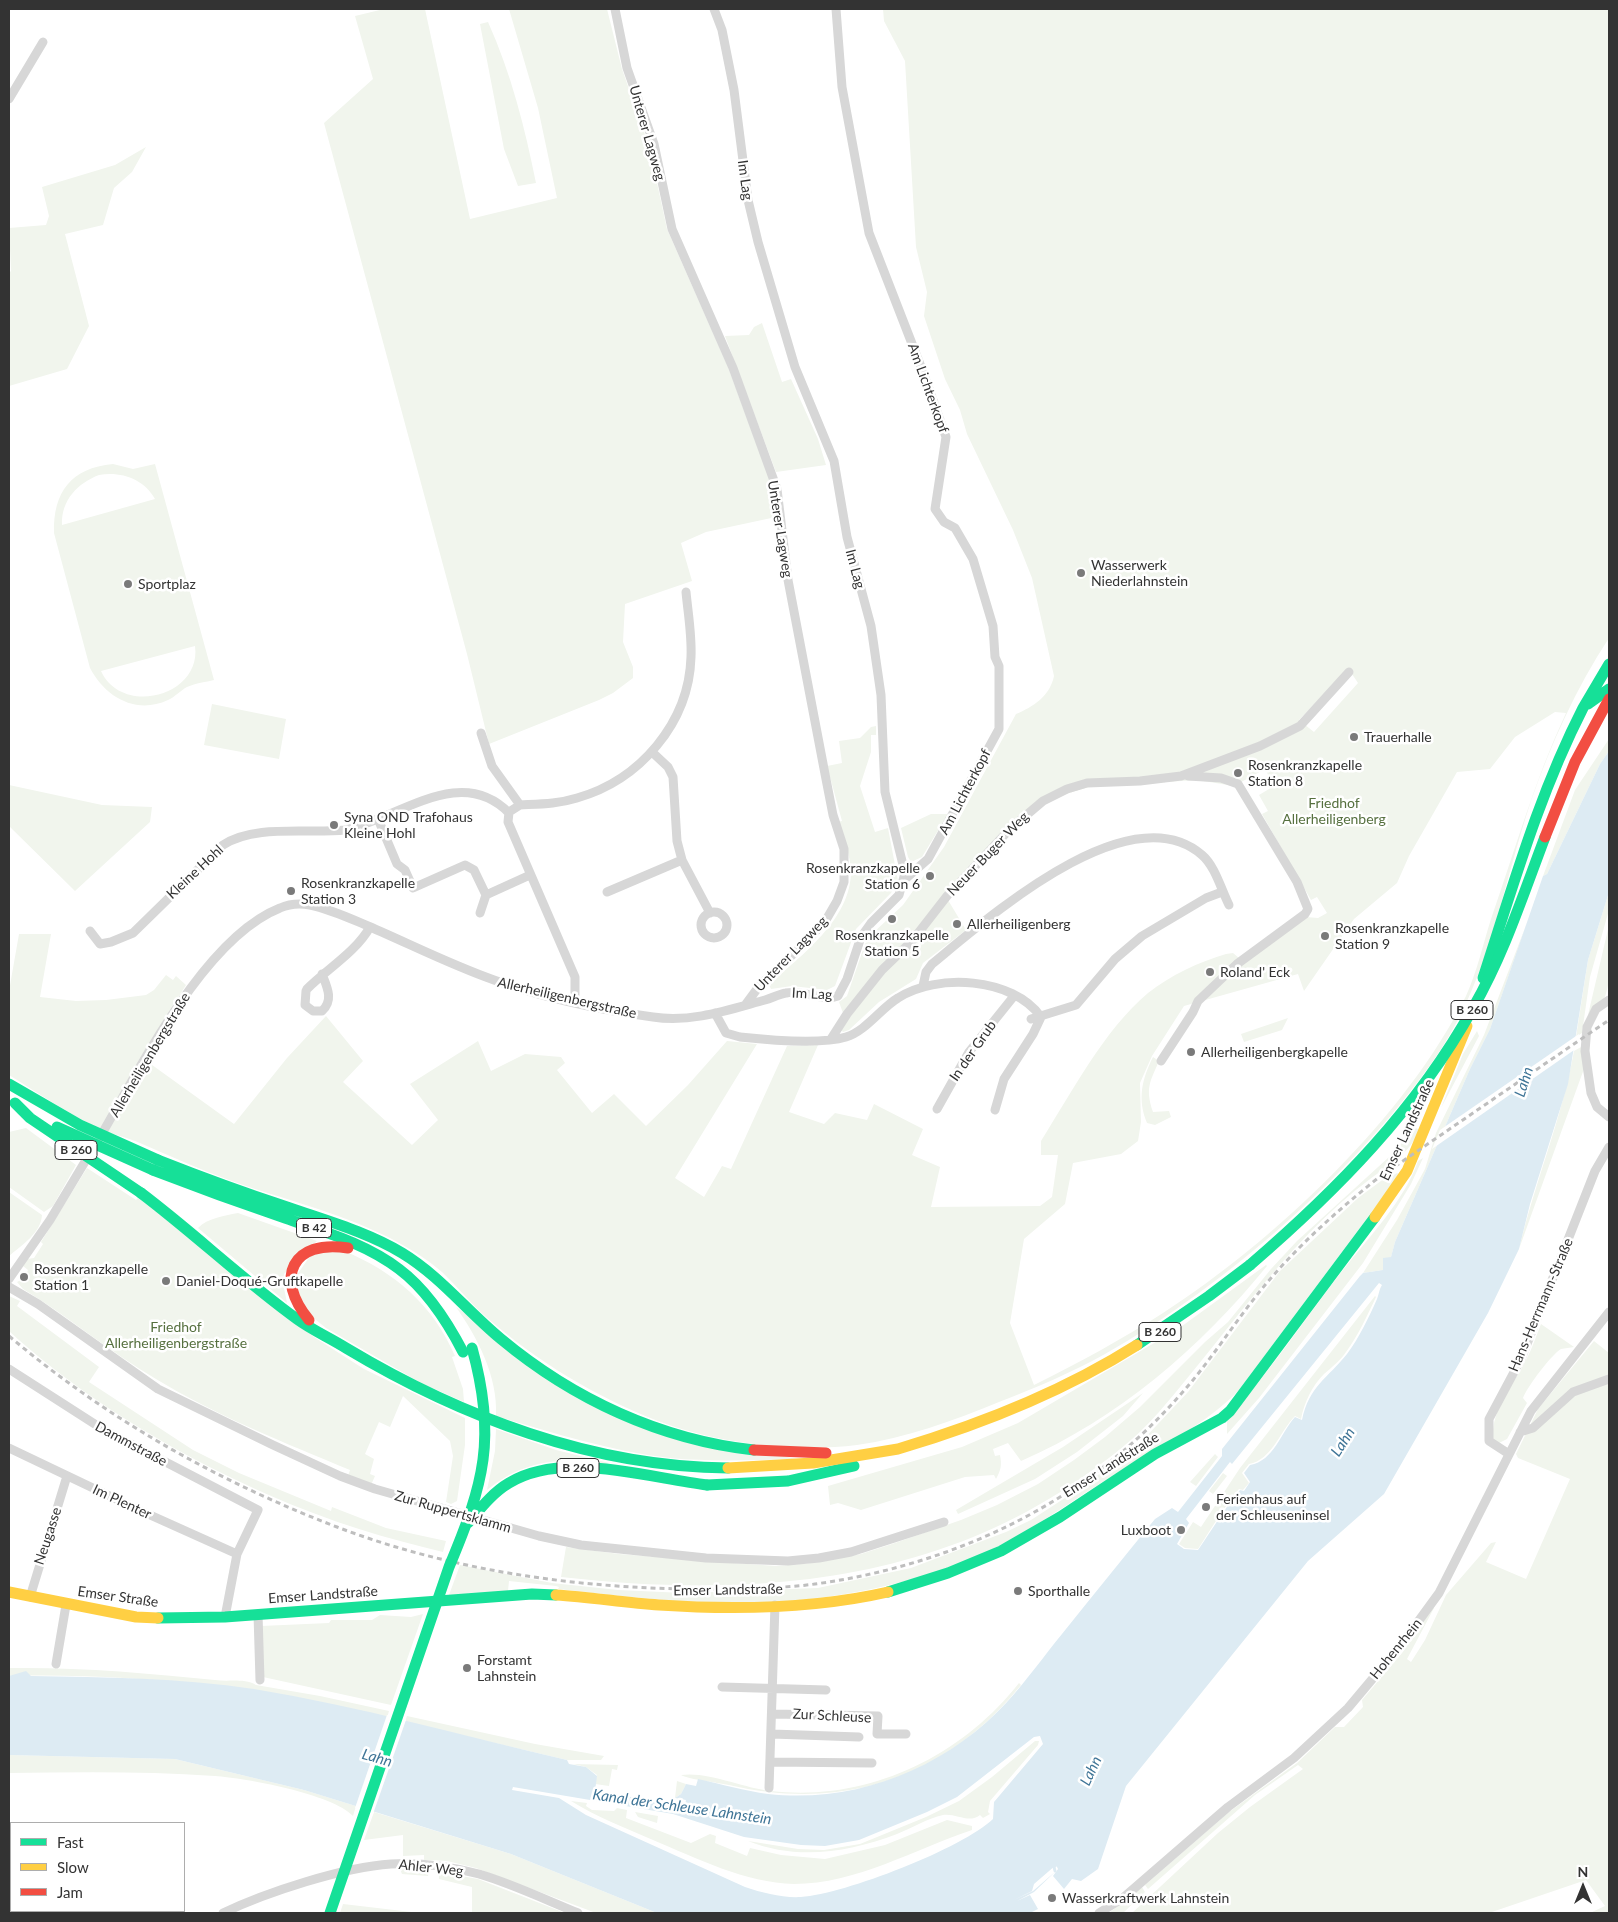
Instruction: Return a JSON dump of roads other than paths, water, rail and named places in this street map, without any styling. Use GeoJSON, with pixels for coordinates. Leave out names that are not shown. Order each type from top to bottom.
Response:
{"type":"FeatureCollection","features":[{"type":"Feature","properties":{"kind":"main road","name":"Emser Landstraße"},"geometry":{"type":"LineString","coordinates":[[225,1617],[532,1594],[558,1594],[675,1606],[775,1606],[864,1596],[965,1566],[1001,1550],[1155,1455],[1222,1418],[1230,1411],[1357,1244],[1407,1172],[1465,1034],[1539,808],[1570,731],[1609,664]]}},
{"type":"Feature","properties":{"kind":"main road"},"geometry":{"type":"LineString","coordinates":[[1583,708],[1609,689]]}},
{"type":"Feature","properties":{"kind":"main road","name":"B 260"},"geometry":{"type":"LineString","coordinates":[[468,1523],[504,1487],[519,1478],[550,1469],[581,1468],[669,1481],[707,1484],[750,1484],[807,1477],[862,1463],[898,1449],[968,1428],[1009,1413],[1063,1388],[1120,1356],[1206,1299],[1250,1265],[1313,1210],[1370,1153],[1420,1093],[1450,1049],[1469,1016],[1496,961],[1568,774],[1609,700]]}},
{"type":"Feature","properties":{"kind":"main road","name":"B 42"},"geometry":{"type":"LineString","coordinates":[[9,1084],[80,1125],[156,1165],[347,1241],[382,1258],[416,1284],[440,1312],[468,1350],[474,1389],[477,1440],[473,1470],[449,1567]]}},
{"type":"Feature","properties":{"kind":"main road","name":"B 260"},"geometry":{"type":"LineString","coordinates":[[12,1101],[30,1118],[141,1193],[286,1310],[406,1384],[491,1420],[579,1447],[670,1465],[762,1468],[844,1460],[898,1449]]}},
{"type":"Feature","properties":{"kind":"main road","name":"B 42"},"geometry":{"type":"LineString","coordinates":[[12,1101],[83,1140],[355,1231],[390,1251],[422,1277],[455,1317],[468,1350],[485,1403],[486,1439],[478,1490],[468,1523],[449,1567],[330,1913]]}},
{"type":"Feature","properties":{"kind":"main road"},"geometry":{"type":"LineString","coordinates":[[355,1231],[389,1246],[418,1263],[501,1340],[541,1370],[583,1396],[628,1418],[701,1441],[752,1450],[805,1454],[898,1449]]}},
{"type":"Feature","properties":{"kind":"main road","name":"B 42"},"geometry":{"type":"LineString","coordinates":[[327,1336],[300,1310],[290,1288],[292,1267],[306,1251],[327,1244],[340,1246],[365,1256],[416,1284]]}},
{"type":"Feature","properties":{"kind":"main road","name":"Emser Straße"},"geometry":{"type":"LineString","coordinates":[[9,1592],[66,1605],[136,1617],[225,1617]]}},
{"type":"Feature","properties":{"kind":"street","name":"Unterer Lagweg"},"geometry":{"type":"LineString","coordinates":[[615,9],[627,68],[654,144],[672,229],[733,368],[777,489],[788,580],[825,774],[844,849],[844,882],[837,901],[826,920],[805,943],[760,985],[746,1004]]}},
{"type":"Feature","properties":{"kind":"street","name":"Im Lag"},"geometry":{"type":"LineString","coordinates":[[714,9],[722,30],[734,90],[748,200],[758,242],[796,368],[834,461],[847,537],[870,624],[881,695],[885,794],[903,862],[904,880],[898,896],[871,923],[861,937],[847,979],[838,996],[828,998],[790,992],[715,1012]]}},
{"type":"Feature","properties":{"kind":"street","name":"Am Lichterkopf"},"geometry":{"type":"LineString","coordinates":[[836,9],[842,87],[869,233],[946,437],[935,509],[944,522],[955,528],[973,559],[993,626],[995,657],[1000,666],[999,729],[928,859],[904,880]]}},
{"type":"Feature","properties":{"kind":"street"},"geometry":{"type":"LineString","coordinates":[[9,99],[43,42]]}},
{"type":"Feature","properties":{"kind":"street"},"geometry":{"type":"LineString","coordinates":[[575,1002],[575,977],[512,833],[508,819],[509,813],[520,805],[553,803],[593,792],[620,779],[652,752],[672,724],[687,688],[691,651],[686,592]]}},
{"type":"Feature","properties":{"kind":"street","name":"Neuer Buger Weg"},"geometry":{"type":"LineString","coordinates":[[831,1039],[847,1014],[882,970],[912,940],[946,897],[1028,812],[1046,799],[1087,783],[1140,781],[1180,776],[1260,746],[1299,726],[1349,672]]}},
{"type":"Feature","properties":{"kind":"street"},"geometry":{"type":"LineString","coordinates":[[481,733],[492,766],[520,805]]}},
{"type":"Feature","properties":{"kind":"street"},"geometry":{"type":"LineString","coordinates":[[652,752],[668,767],[673,777],[677,841],[682,860],[710,913]]}},
{"type":"Feature","properties":{"kind":"street"},"geometry":{"type":"LineString","coordinates":[[1161,1061],[1193,1012],[1198,1001],[1237,964],[1305,914],[1308,909],[1297,882],[1238,784],[1221,778],[1180,776]]}},
{"type":"Feature","properties":{"kind":"street","name":"Kleine Hohl"},"geometry":{"type":"LineString","coordinates":[[90,931],[100,944],[111,942],[133,933],[223,845],[238,837],[259,833],[345,830],[378,819],[428,798],[468,793],[491,797],[509,813]]}},
{"type":"Feature","properties":{"kind":"street"},"geometry":{"type":"LineString","coordinates":[[378,819],[397,864],[406,870],[413,888],[467,865],[474,870],[486,895],[480,913]]}},
{"type":"Feature","properties":{"kind":"street"},"geometry":{"type":"LineString","coordinates":[[923,986],[926,972],[932,964],[1016,898],[1071,863],[1114,843],[1156,838],[1181,842],[1203,856],[1229,905]]}},
{"type":"Feature","properties":{"kind":"street"},"geometry":{"type":"LineString","coordinates":[[607,892],[682,860]]}},
{"type":"Feature","properties":{"kind":"street"},"geometry":{"type":"LineString","coordinates":[[486,895],[530,875]]}},
{"type":"Feature","properties":{"kind":"street"},"geometry":{"type":"LineString","coordinates":[[1031,1019],[1076,1005],[1115,959],[1142,936],[1207,898],[1222,892]]}},
{"type":"Feature","properties":{"kind":"street","name":"Allerheiligenbergstraße"},"geometry":{"type":"LineString","coordinates":[[9,1279],[50,1220],[173,1013],[192,985],[224,949],[260,918],[276,909],[291,904],[305,904],[320,908],[370,927],[494,980],[575,1002],[654,1018],[683,1019],[715,1012]]}},
{"type":"Feature","properties":{"kind":"street"},"geometry":{"type":"LineString","coordinates":[[322,974],[358,944],[370,927]]}},
{"type":"Feature","properties":{"kind":"street"},"geometry":{"type":"LineString","coordinates":[[715,1012],[726,1033],[740,1037],[771,1040],[831,1039],[849,1036],[898,997],[923,986],[970,982],[991,986],[1014,996],[1034,1007],[1041,1017]]}},
{"type":"Feature","properties":{"kind":"street","name":"In der Grub"},"geometry":{"type":"LineString","coordinates":[[937,1109],[969,1052],[1014,996]]}},
{"type":"Feature","properties":{"kind":"street"},"geometry":{"type":"LineString","coordinates":[[1609,1000],[1596,1009],[1587,1027],[1585,1051],[1591,1093],[1597,1106],[1609,1117]]}},
{"type":"Feature","properties":{"kind":"street"},"geometry":{"type":"LineString","coordinates":[[995,1110],[1004,1078],[1033,1034],[1041,1017]]}},
{"type":"Feature","properties":{"kind":"street","name":"Hans-Herrmann-Straße"},"geometry":{"type":"LineString","coordinates":[[1509,1454],[1488,1441],[1489,1419],[1521,1359],[1595,1172],[1609,1146]]}},
{"type":"Feature","properties":{"kind":"street","name":"Zur Ruppertsklamm"},"geometry":{"type":"LineString","coordinates":[[9,1287],[38,1304],[158,1389],[282,1450],[340,1476],[382,1492],[539,1536],[581,1545],[706,1558],[788,1561],[851,1552],[944,1522]]}},
{"type":"Feature","properties":{"kind":"street","name":"Hohenrhein"},"geometry":{"type":"LineString","coordinates":[[1099,1913],[1123,1898],[1228,1807],[1294,1758],[1348,1708],[1401,1645],[1439,1594],[1531,1411],[1609,1312]]}},
{"type":"Feature","properties":{"kind":"street","name":"Dammstraße"},"geometry":{"type":"LineString","coordinates":[[9,1369],[104,1430],[258,1510],[237,1554]]}},
{"type":"Feature","properties":{"kind":"street"},"geometry":{"type":"LineString","coordinates":[[1520,1432],[1533,1428],[1573,1392],[1609,1378]]}},
{"type":"Feature","properties":{"kind":"street","name":"Im Plenter"},"geometry":{"type":"LineString","coordinates":[[9,1448],[237,1554]]}},
{"type":"Feature","properties":{"kind":"street","name":"Neugasse"},"geometry":{"type":"LineString","coordinates":[[30,1597],[67,1476]]}},
{"type":"Feature","properties":{"kind":"street"},"geometry":{"type":"LineString","coordinates":[[225,1617],[237,1554]]}},
{"type":"Feature","properties":{"kind":"street"},"geometry":{"type":"LineString","coordinates":[[56,1664],[66,1605]]}},
{"type":"Feature","properties":{"kind":"street","name":"Zur Schleuse"},"geometry":{"type":"LineString","coordinates":[[769,1788],[774,1689],[775,1606]]}},
{"type":"Feature","properties":{"kind":"street"},"geometry":{"type":"LineString","coordinates":[[258,1614],[260,1680]]}},
{"type":"Feature","properties":{"kind":"street","name":"Zur Schleuse"},"geometry":{"type":"LineString","coordinates":[[722,1687],[826,1690]]}},
{"type":"Feature","properties":{"kind":"street","name":"Zur Schleuse"},"geometry":{"type":"LineString","coordinates":[[772,1714],[878,1716],[877,1734],[906,1734]]}},
{"type":"Feature","properties":{"kind":"street","name":"Zur Schleuse"},"geometry":{"type":"LineString","coordinates":[[772,1734],[859,1737]]}},
{"type":"Feature","properties":{"kind":"street"},"geometry":{"type":"LineString","coordinates":[[771,1762],[872,1762]]}},
{"type":"Feature","properties":{"kind":"street","name":"Ahler Weg"},"geometry":{"type":"LineString","coordinates":[[223,1913],[242,1904],[310,1882],[369,1867],[408,1864],[478,1874],[578,1913]]}},
{"type":"Feature","properties":{"kind":"water"},"geometry":{"type":"Polygon","coordinates":[[[1609,751],[1609,892],[1588,960],[1568,1084],[1530,1204],[1519,1249],[1488,1313],[1384,1494],[1308,1561],[1126,1786],[1098,1869],[1081,1881],[1072,1879],[1064,1889],[1053,1876],[1058,1869],[1056,1865],[1034,1884],[1032,1891],[1014,1900],[1033,1891],[1056,1871],[1034,1892],[1017,1901],[1030,1895],[1038,1909],[1030,1913],[657,1913],[511,1854],[304,1790],[175,1759],[9,1755],[9,1676],[26,1671],[31,1676],[142,1679],[226,1685],[333,1704],[567,1760],[569,1764],[586,1767],[597,1776],[595,1791],[685,1806],[686,1800],[675,1798],[681,1794],[686,1784],[696,1786],[698,1779],[768,1794],[802,1796],[835,1793],[899,1776],[929,1762],[957,1745],[983,1725],[1007,1702],[1155,1519],[1172,1508],[1178,1512],[1222,1456],[1222,1449],[1360,1276],[1363,1273],[1383,1270],[1383,1258],[1391,1257],[1395,1242],[1470,1069],[1490,1029],[1543,876],[1547,874],[1600,764],[1609,751]],[[1379,1283],[1232,1464],[1230,1462],[1186,1519],[1189,1523],[1177,1544],[1184,1549],[1198,1550],[1234,1497],[1240,1490],[1244,1491],[1250,1482],[1244,1473],[1250,1465],[1265,1458],[1271,1452],[1295,1417],[1302,1420],[1305,1408],[1314,1391],[1347,1354],[1360,1334],[1377,1299],[1382,1285],[1379,1283]],[[1040,1736],[1034,1737],[957,1797],[927,1812],[859,1840],[825,1846],[801,1845],[744,1837],[673,1814],[513,1787],[512,1790],[559,1798],[586,1815],[745,1887],[773,1895],[801,1897],[845,1888],[873,1879],[931,1856],[978,1831],[993,1819],[994,1802],[1043,1744],[1040,1736]]]}},
{"type":"Feature","properties":{"kind":"waterway"},"geometry":{"type":"LineString","coordinates":[[1055,1871],[1054,1867],[1057,1864]]}},
{"type":"Feature","properties":{"kind":"railway"},"geometry":{"type":"LineString","coordinates":[[9,1336],[46,1366],[124,1421],[206,1468],[292,1509],[337,1527],[432,1557],[480,1568],[529,1576],[629,1587],[678,1589],[771,1588],[851,1578],[922,1560],[991,1534],[1024,1518],[1100,1470],[1136,1440],[1170,1406],[1206,1364],[1266,1284],[1302,1245],[1339,1210],[1378,1178],[1609,1020]]}},
{"type":"Feature","properties":{"kind":"place","name":"Wasserwerk Niederlahnstein"},"geometry":{"type":"Point","coordinates":[1081,573]}},
{"type":"Feature","properties":{"kind":"place","name":"Sportplaz"},"geometry":{"type":"Point","coordinates":[128,584]}},
{"type":"Feature","properties":{"kind":"place","name":"Trauerhalle"},"geometry":{"type":"Point","coordinates":[1354,737]}},
{"type":"Feature","properties":{"kind":"place","name":"Rosenkranzkapelle Station 8"},"geometry":{"type":"Point","coordinates":[1238,773]}},
{"type":"Feature","properties":{"kind":"place","name":"Syna OND Trafohaus Kleine Hohl"},"geometry":{"type":"Point","coordinates":[334,825]}},
{"type":"Feature","properties":{"kind":"place","name":"Rosenkranzkapelle Station 6"},"geometry":{"type":"Point","coordinates":[930,876]}},
{"type":"Feature","properties":{"kind":"place","name":"Rosenkranzkapelle Station 3"},"geometry":{"type":"Point","coordinates":[291,891]}},
{"type":"Feature","properties":{"kind":"place","name":"Rosenkranzkapelle Station 5"},"geometry":{"type":"Point","coordinates":[892,919]}},
{"type":"Feature","properties":{"kind":"place","name":"Allerheiligenberg"},"geometry":{"type":"Point","coordinates":[957,924]}},
{"type":"Feature","properties":{"kind":"place","name":"Rosenkranzkapelle Station 9"},"geometry":{"type":"Point","coordinates":[1325,936]}},
{"type":"Feature","properties":{"kind":"place","name":"Roland' Eck"},"geometry":{"type":"Point","coordinates":[1210,972]}},
{"type":"Feature","properties":{"kind":"place","name":"Allerheiligenbergkapelle"},"geometry":{"type":"Point","coordinates":[1191,1052]}},
{"type":"Feature","properties":{"kind":"place","name":"Rosenkranzkapelle Station 1"},"geometry":{"type":"Point","coordinates":[24,1277]}},
{"type":"Feature","properties":{"kind":"place","name":"Daniel-Doqué-Gruftkapelle"},"geometry":{"type":"Point","coordinates":[166,1281]}},
{"type":"Feature","properties":{"kind":"place","name":"Ferienhaus auf der Schleuseninsel"},"geometry":{"type":"Point","coordinates":[1206,1507]}},
{"type":"Feature","properties":{"kind":"place","name":"Luxboot"},"geometry":{"type":"Point","coordinates":[1181,1530]}},
{"type":"Feature","properties":{"kind":"place","name":"Sporthalle"},"geometry":{"type":"Point","coordinates":[1018,1591]}},
{"type":"Feature","properties":{"kind":"place","name":"Forstamt Lahnstein"},"geometry":{"type":"Point","coordinates":[467,1668]}},
{"type":"Feature","properties":{"kind":"place","name":"Wasserkraftwerk Lahnstein"},"geometry":{"type":"Point","coordinates":[1052,1898]}},
{"type":"Feature","properties":{"kind":"park label","name":"Friedhof Allerheiligenberg"},"geometry":{"type":"Point","coordinates":[1334,812]}},
{"type":"Feature","properties":{"kind":"park label","name":"Friedhof Allerheiligenbergstraße"},"geometry":{"type":"Point","coordinates":[176,1335]}},
{"type":"Feature","properties":{"kind":"water label","name":"Lahn"},"geometry":{"type":"Point","coordinates":[1524,1082]}},
{"type":"Feature","properties":{"kind":"water label","name":"Lahn"},"geometry":{"type":"Point","coordinates":[1343,1442]}},
{"type":"Feature","properties":{"kind":"water label","name":"Lahn"},"geometry":{"type":"Point","coordinates":[377,1758]}},
{"type":"Feature","properties":{"kind":"water label","name":"Lahn"},"geometry":{"type":"Point","coordinates":[1091,1771]}},
{"type":"Feature","properties":{"kind":"water label","name":"Kanal der Schleuse Lahnstein"},"geometry":{"type":"Point","coordinates":[682,1807]}}]}
